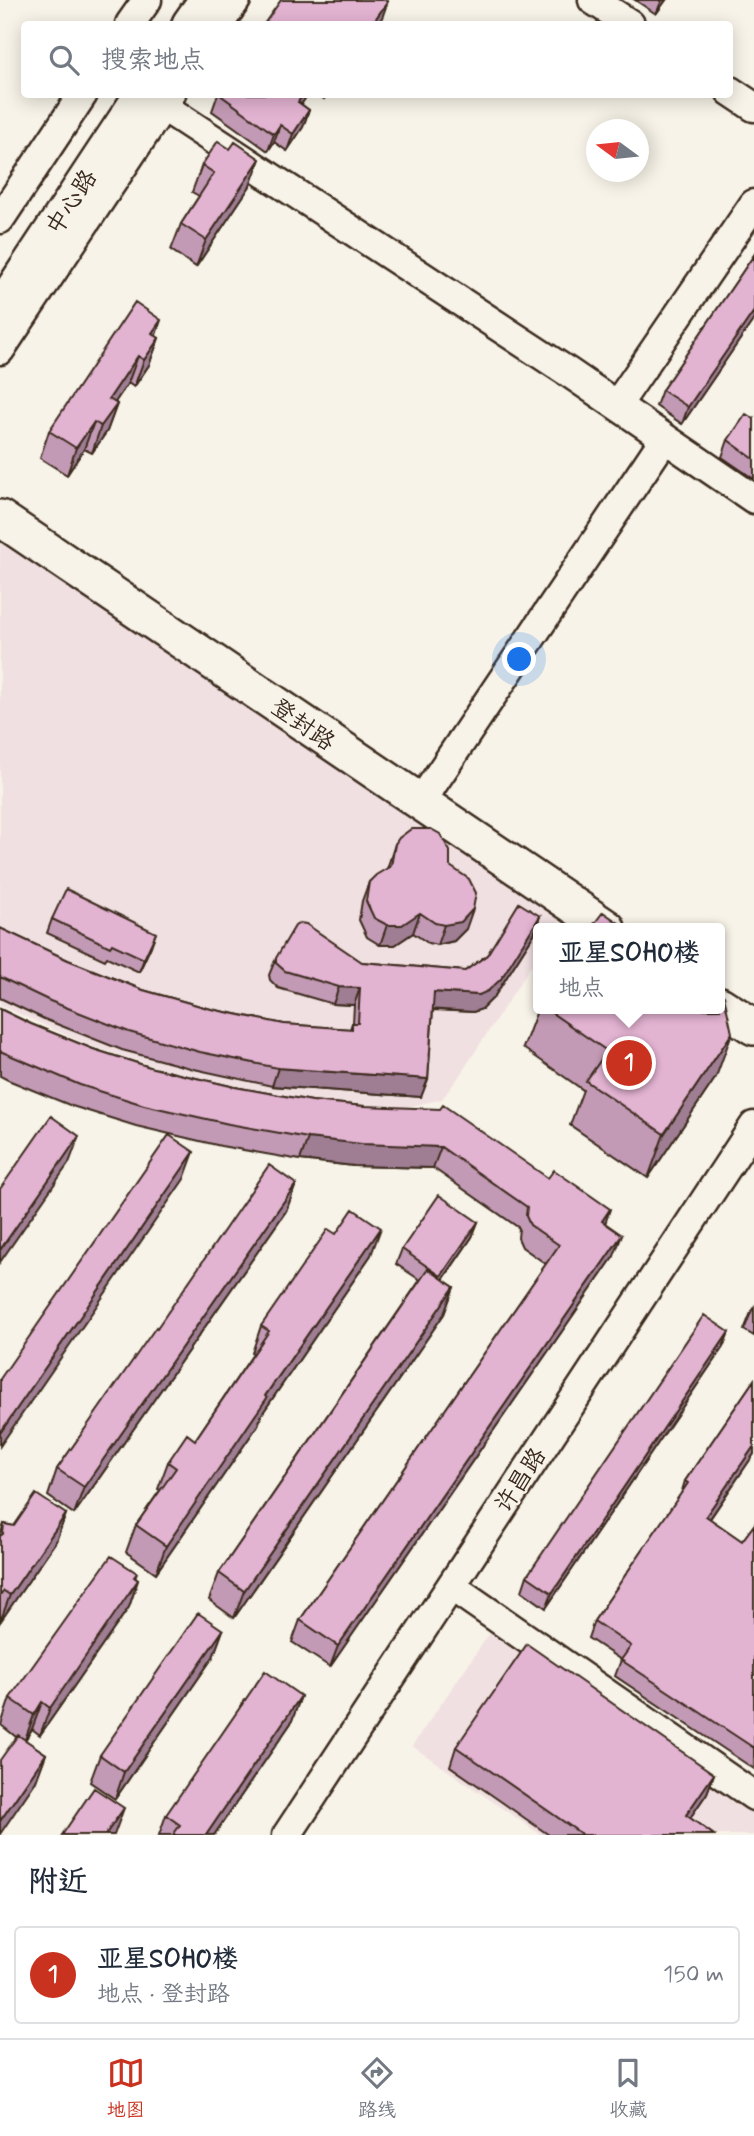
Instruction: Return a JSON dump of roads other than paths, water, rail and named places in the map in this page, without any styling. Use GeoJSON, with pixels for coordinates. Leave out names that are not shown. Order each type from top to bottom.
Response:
{"type":"FeatureCollection","features":[{"type":"Feature","properties":{"kind":"main road"},"geometry":{"type":"LineString","coordinates":[[165,21],[180,0]]}},
{"type":"Feature","properties":{"kind":"main road"},"geometry":{"type":"LineString","coordinates":[[192,21],[207,0]]}},
{"type":"Feature","properties":{"kind":"main road","name":"中心路"},"geometry":{"type":"LineString","coordinates":[[0,268],[113,98]]}},
{"type":"Feature","properties":{"kind":"main road","name":"中心路"},"geometry":{"type":"LineString","coordinates":[[0,310],[155,98]]}},
{"type":"Feature","properties":{"kind":"main road","name":"登封路"},"geometry":{"type":"LineString","coordinates":[[0,519],[600,923]]}},
{"type":"Feature","properties":{"kind":"main road"},"geometry":{"type":"LineString","coordinates":[[725,1007],[754,1027]]}},
{"type":"Feature","properties":{"kind":"street"},"geometry":{"type":"LineString","coordinates":[[132,21],[147,0]]}},
{"type":"Feature","properties":{"kind":"street"},"geometry":{"type":"LineString","coordinates":[[221,21],[236,0]]}},
{"type":"Feature","properties":{"kind":"street"},"geometry":{"type":"LineString","coordinates":[[593,0],[625,21]]}},
{"type":"Feature","properties":{"kind":"street"},"geometry":{"type":"LineString","coordinates":[[733,93],[754,107]]}},
{"type":"Feature","properties":{"kind":"street"},"geometry":{"type":"LineString","coordinates":[[0,219],[80,98]]}},
{"type":"Feature","properties":{"kind":"street"},"geometry":{"type":"LineString","coordinates":[[0,350],[155,98],[754,499]]}},
{"type":"Feature","properties":{"kind":"street"},"geometry":{"type":"LineString","coordinates":[[617,405],[754,204]]}},
{"type":"Feature","properties":{"kind":"street"},"geometry":{"type":"LineString","coordinates":[[420,803],[665,438]]}},
{"type":"Feature","properties":{"kind":"street","name":"许昌路"},"geometry":{"type":"LineString","coordinates":[[287,1835],[754,1126]]}},
{"type":"Feature","properties":{"kind":"street","name":"许昌路"},"geometry":{"type":"LineString","coordinates":[[307,1835],[754,1156]]}},
{"type":"Feature","properties":{"kind":"street"},"geometry":{"type":"LineString","coordinates":[[464,1595],[754,1796]]}},
{"type":"Feature","properties":{"kind":"place","name":"亚星SOHO楼"},"geometry":{"type":"Point","coordinates":[629,1063]}}]}
